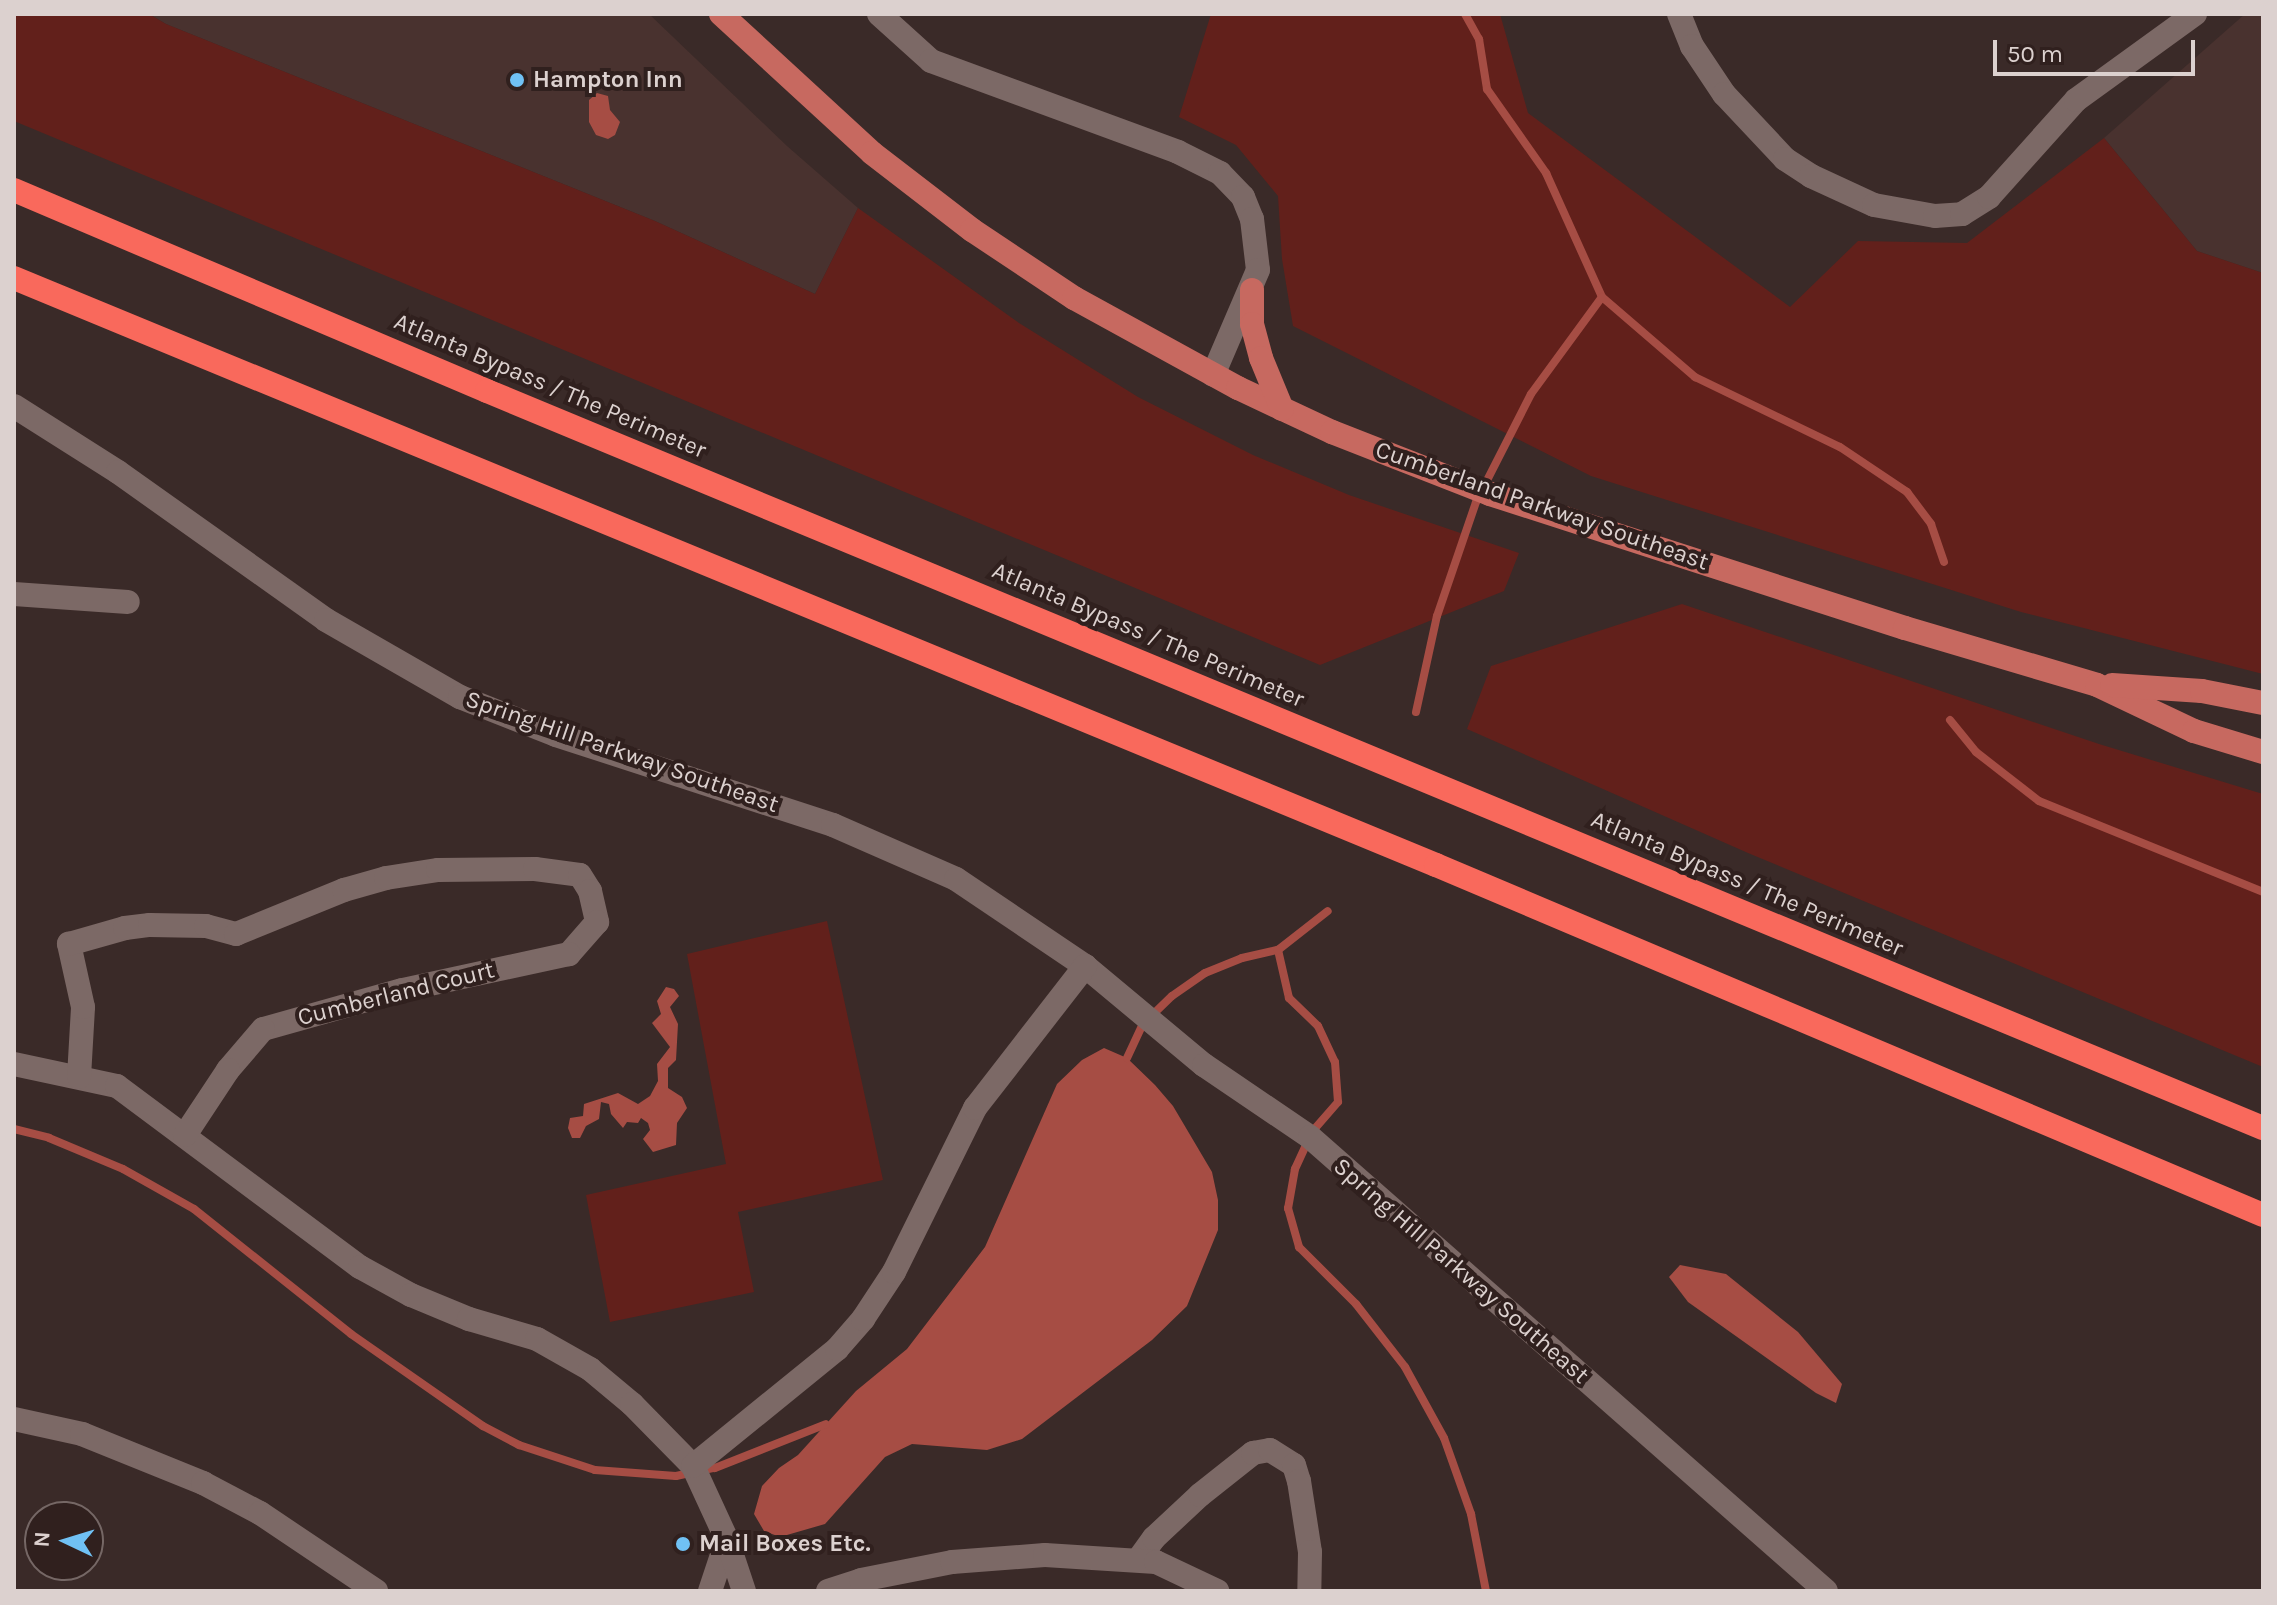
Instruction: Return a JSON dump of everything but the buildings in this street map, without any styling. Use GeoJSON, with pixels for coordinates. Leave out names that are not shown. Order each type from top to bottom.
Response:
{"type":"FeatureCollection","features":[{"type":"Feature","properties":{"kind":"highway","name":"Atlanta Bypass / The Perimeter"},"geometry":{"type":"LineString","coordinates":[[14,190],[502,397],[2263,1128]]}},
{"type":"Feature","properties":{"kind":"highway"},"geometry":{"type":"LineString","coordinates":[[14,278],[1436,865],[2263,1215]]}},
{"type":"Feature","properties":{"kind":"main road","name":"Cumberland Parkway Southeast"},"geometry":{"type":"LineString","coordinates":[[721,14],[862,144],[972,230],[1074,298],[1213,375],[1282,409],[1490,494],[1905,628],[2097,685],[2194,731],[2263,752]]}},
{"type":"Feature","properties":{"kind":"main road"},"geometry":{"type":"LineString","coordinates":[[1252,290],[1252,324],[1261,358],[1282,409]]}},
{"type":"Feature","properties":{"kind":"main road","name":"Cumberland Parkway Southeast"},"geometry":{"type":"LineString","coordinates":[[2097,685],[2202,691],[2263,703]]}},
{"type":"Feature","properties":{"kind":"street"},"geometry":{"type":"LineString","coordinates":[[879,14],[931,61],[1122,130],[1220,173],[1243,197],[1252,219],[1258,256],[1252,290],[1213,375]]}},
{"type":"Feature","properties":{"kind":"street"},"geometry":{"type":"LineString","coordinates":[[1679,14],[1692,46],[1724,94],[1785,159],[1811,176],[1874,205],[1935,216],[1962,214],[1989,197],[2011,178],[2055,120],[2076,100],[2195,14]]}},
{"type":"Feature","properties":{"kind":"street","name":"Spring Hill Parkway Southeast"},"geometry":{"type":"LineString","coordinates":[[14,406],[130,481],[326,620],[460,697],[556,735],[776,804],[891,848],[956,879],[1085,966],[1204,1065],[1310,1137],[1826,1591]]}},
{"type":"Feature","properties":{"kind":"street"},"geometry":{"type":"LineString","coordinates":[[14,594],[128,602]]}},
{"type":"Feature","properties":{"kind":"street","name":"Cumberland Court"},"geometry":{"type":"LineString","coordinates":[[79,1077],[83,1007],[69,944],[150,925],[193,925],[236,934],[344,890],[386,878],[438,870],[535,869],[580,875],[590,891],[597,922],[569,954],[402,990],[263,1029],[228,1070],[185,1135]]}},
{"type":"Feature","properties":{"kind":"street"},"geometry":{"type":"LineString","coordinates":[[693,1466],[837,1349],[863,1319],[894,1272],[975,1108],[1085,966]]}},
{"type":"Feature","properties":{"kind":"street"},"geometry":{"type":"LineString","coordinates":[[14,1064],[117,1086],[360,1267],[411,1295],[469,1319],[537,1339],[590,1369],[632,1404],[693,1466],[727,1540],[744,1591]]}},
{"type":"Feature","properties":{"kind":"street"},"geometry":{"type":"LineString","coordinates":[[14,1419],[82,1434],[203,1483],[260,1513],[376,1591]]}},
{"type":"Feature","properties":{"kind":"street"},"geometry":{"type":"LineString","coordinates":[[1138,1560],[1154,1538],[1200,1495],[1253,1453],[1270,1450],[1294,1465],[1299,1481],[1310,1552],[1309,1591]]}},
{"type":"Feature","properties":{"kind":"street"},"geometry":{"type":"LineString","coordinates":[[710,1591],[727,1540]]}},
{"type":"Feature","properties":{"kind":"street"},"geometry":{"type":"LineString","coordinates":[[828,1591],[891,1574],[1002,1557],[1045,1555],[1138,1560],[1169,1566],[1217,1591]]}},
{"type":"Feature","properties":{"kind":"shaded area"},"geometry":{"type":"Polygon","coordinates":[[[14,14],[149,14],[166,24],[655,221],[815,294],[858,208],[1019,323],[1138,397],[1253,455],[1349,495],[1519,553],[1504,591],[1320,665],[14,121],[14,14]]]}},
{"type":"Feature","properties":{"kind":"shaded area"},"geometry":{"type":"Polygon","coordinates":[[[149,14],[649,14],[787,146],[858,208],[815,294],[655,221],[166,24],[149,14]]]}},
{"type":"Feature","properties":{"kind":"shaded area"},"geometry":{"type":"Polygon","coordinates":[[[1211,14],[1500,14],[1528,113],[1790,307],[1858,241],[1967,243],[2104,138],[2197,251],[2263,273],[2263,674],[2021,612],[1591,476],[1293,326],[1282,259],[1278,196],[1236,145],[1179,117],[1211,14]]]}},
{"type":"Feature","properties":{"kind":"shaded area"},"geometry":{"type":"Polygon","coordinates":[[[2245,14],[2263,14],[2263,273],[2197,251],[2104,138],[2245,14]]]}},
{"type":"Feature","properties":{"kind":"shaded area"},"geometry":{"type":"Polygon","coordinates":[[[597,93],[608,96],[610,110],[620,122],[615,135],[608,139],[596,135],[589,122],[589,100],[597,93]]]}},
{"type":"Feature","properties":{"kind":"shaded area"},"geometry":{"type":"Polygon","coordinates":[[[1682,604],[2099,744],[2263,794],[2263,1067],[1748,853],[1467,729],[1491,666],[1682,604]]]}},
{"type":"Feature","properties":{"kind":"shaded area"},"geometry":{"type":"Polygon","coordinates":[[[827,921],[883,1180],[738,1212],[754,1292],[610,1322],[586,1195],[726,1164],[687,954],[827,921]]]}},
{"type":"Feature","properties":{"kind":"shaded area"},"geometry":{"type":"Polygon","coordinates":[[[666,987],[674,989],[679,996],[670,1007],[678,1024],[676,1060],[668,1068],[668,1088],[682,1097],[687,1108],[677,1123],[676,1145],[653,1152],[643,1139],[650,1130],[648,1123],[641,1118],[638,1123],[627,1122],[623,1128],[611,1114],[609,1104],[601,1102],[599,1119],[586,1126],[580,1138],[572,1138],[568,1128],[570,1118],[583,1116],[584,1104],[618,1093],[638,1104],[650,1096],[658,1081],[657,1064],[670,1047],[652,1023],[661,1014],[657,1001],[666,987]]]}},
{"type":"Feature","properties":{"kind":"shaded area"},"geometry":{"type":"Polygon","coordinates":[[[1104,1048],[1127,1058],[1155,1085],[1173,1106],[1212,1172],[1218,1200],[1218,1230],[1187,1306],[1152,1340],[1022,1439],[987,1450],[912,1444],[885,1457],[825,1524],[780,1537],[764,1531],[754,1514],[762,1486],[779,1468],[798,1455],[856,1391],[907,1349],[985,1247],[1057,1084],[1082,1060],[1104,1048]]]}},
{"type":"Feature","properties":{"kind":"shaded area"},"geometry":{"type":"Polygon","coordinates":[[[1680,1265],[1726,1274],[1798,1332],[1842,1384],[1836,1403],[1816,1393],[1688,1302],[1669,1277],[1680,1265]]]}},
{"type":"Feature","properties":{"kind":"waterway"},"geometry":{"type":"LineString","coordinates":[[1465,14],[1479,39],[1487,89],[1546,173],[1602,297],[1695,377],[1840,447],[1907,492],[1931,524],[1944,562]]}},
{"type":"Feature","properties":{"kind":"waterway"},"geometry":{"type":"LineString","coordinates":[[1416,712],[1437,616],[1476,502],[1531,394],[1602,297]]}},
{"type":"Feature","properties":{"kind":"waterway"},"geometry":{"type":"LineString","coordinates":[[1950,720],[1976,752],[2039,801],[2263,892]]}},
{"type":"Feature","properties":{"kind":"waterway"},"geometry":{"type":"LineString","coordinates":[[1127,1058],[1143,1024],[1172,996],[1205,973],[1242,958],[1278,950],[1328,911]]}},
{"type":"Feature","properties":{"kind":"waterway"},"geometry":{"type":"LineString","coordinates":[[1278,950],[1289,998],[1318,1026],[1335,1062],[1338,1102],[1312,1132],[1295,1169],[1288,1208],[1299,1247],[1356,1304],[1405,1367],[1444,1438],[1471,1514],[1486,1591]]}},
{"type":"Feature","properties":{"kind":"waterway"},"geometry":{"type":"LineString","coordinates":[[14,1129],[49,1138],[123,1169],[194,1209],[351,1334],[483,1426],[519,1445],[595,1470],[676,1476],[715,1468],[826,1424]]}},
{"type":"Feature","properties":{"kind":"place","name":"Hampton Inn"},"geometry":{"type":"Point","coordinates":[517,80]}},
{"type":"Feature","properties":{"kind":"place","name":"Mail Boxes Etc."},"geometry":{"type":"Point","coordinates":[683,1544]}}]}
